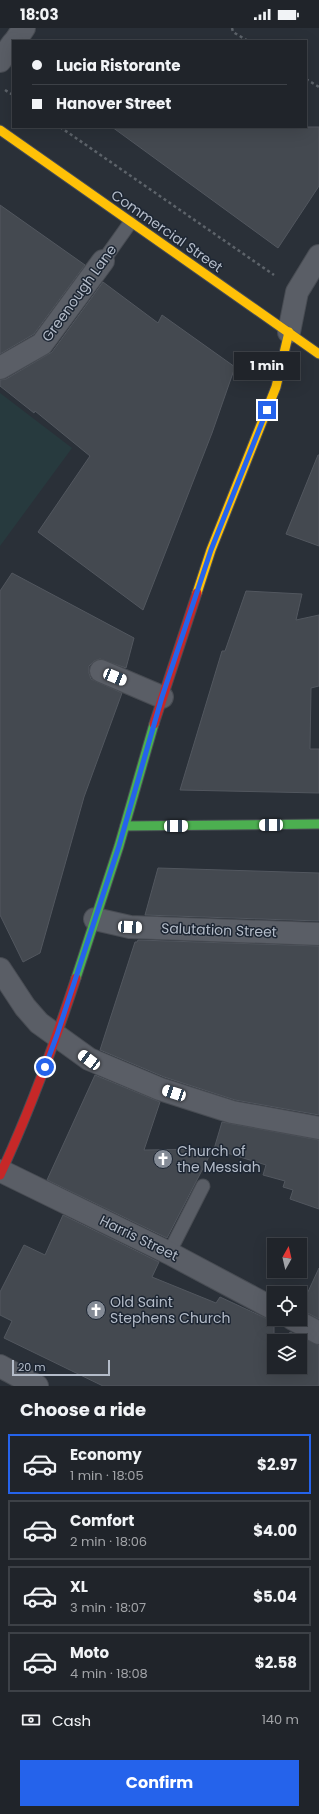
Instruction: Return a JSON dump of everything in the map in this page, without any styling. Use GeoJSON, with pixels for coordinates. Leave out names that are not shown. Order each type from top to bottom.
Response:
{"type":"FeatureCollection","features":[{"type":"Feature","properties":{"kind":"main road","name":"Commercial Street"},"geometry":{"type":"LineString","coordinates":[[0,130],[130,223],[319,354]]}},
{"type":"Feature","properties":{"kind":"main road"},"geometry":{"type":"LineString","coordinates":[[1,1173],[18,1136],[57,1035],[125,826],[162,697],[211,550],[276,387],[289,332]]}},
{"type":"Feature","properties":{"kind":"main road"},"geometry":{"type":"LineString","coordinates":[[125,826],[319,824]]}},
{"type":"Feature","properties":{"kind":"street"},"geometry":{"type":"LineString","coordinates":[[16,40],[24,28]]}},
{"type":"Feature","properties":{"kind":"street"},"geometry":{"type":"LineString","coordinates":[[0,61],[12,44]]}},
{"type":"Feature","properties":{"kind":"street"},"geometry":{"type":"LineString","coordinates":[[289,332],[297,292],[319,256]]}},
{"type":"Feature","properties":{"kind":"street","name":"Greenough Lane"},"geometry":{"type":"LineString","coordinates":[[0,368],[42,344],[103,261]]}},
{"type":"Feature","properties":{"kind":"street"},"geometry":{"type":"LineString","coordinates":[[101,671],[162,697]]}},
{"type":"Feature","properties":{"kind":"street","name":"Salutation Street"},"geometry":{"type":"LineString","coordinates":[[95,919],[130,927],[319,934]]}},
{"type":"Feature","properties":{"kind":"street"},"geometry":{"type":"LineString","coordinates":[[0,969],[24,1007],[39,1023],[89,1060],[160,1088],[232,1112],[319,1128]]}},
{"type":"Feature","properties":{"kind":"street","name":"Harris Street"},"geometry":{"type":"LineString","coordinates":[[1,1173],[170,1252],[267,1305]]}},
{"type":"Feature","properties":{"kind":"street"},"geometry":{"type":"LineString","coordinates":[[306,1326],[319,1333]]}},
{"type":"Feature","properties":{"kind":"street"},"geometry":{"type":"LineString","coordinates":[[0,1366],[37,1386]]}},
{"type":"Feature","properties":{"kind":"lane","name":"Greenough Lane"},"geometry":{"type":"LineString","coordinates":[[103,261],[130,223]]}},
{"type":"Feature","properties":{"kind":"lane"},"geometry":{"type":"LineString","coordinates":[[170,1252],[203,1186]]}},
{"type":"Feature","properties":{"kind":"path"},"geometry":{"type":"LineString","coordinates":[[232,28],[233,32],[246,40]]}},
{"type":"Feature","properties":{"kind":"path"},"geometry":{"type":"LineString","coordinates":[[307,80],[319,87]]}},
{"type":"Feature","properties":{"kind":"path","name":"Commercial Street"},"geometry":{"type":"LineString","coordinates":[[61,128],[297,292]]}},
{"type":"Feature","properties":{"kind":"green space"},"geometry":{"type":"Polygon","coordinates":[[[0,393],[72,448],[0,546],[0,393]]]}},
{"type":"Feature","properties":{"kind":"building"},"geometry":{"type":"Polygon","coordinates":[[[319,127],[319,186],[278,248],[113,128],[319,127]]]}},
{"type":"Feature","properties":{"kind":"building"},"geometry":{"type":"Polygon","coordinates":[[[0,205],[85,265],[34,334],[0,354],[0,205]]]}},
{"type":"Feature","properties":{"kind":"building"},"geometry":{"type":"Polygon","coordinates":[[[103,282],[158,323],[162,315],[235,367],[212,433],[143,610],[38,532],[90,456],[35,411],[34,413],[0,386],[0,380],[6,379],[52,352],[103,282]]]}},
{"type":"Feature","properties":{"kind":"building"},"geometry":{"type":"Polygon","coordinates":[[[319,455],[319,546],[286,534],[319,455]]]}},
{"type":"Feature","properties":{"kind":"building"},"geometry":{"type":"Polygon","coordinates":[[[12,573],[134,638],[126,668],[100,659],[94,661],[89,666],[91,679],[122,693],[84,797],[40,953],[23,962],[0,915],[0,591],[12,573]]]}},
{"type":"Feature","properties":{"kind":"building"},"geometry":{"type":"Polygon","coordinates":[[[246,591],[302,594],[296,620],[319,615],[319,686],[311,688],[310,749],[319,749],[319,793],[180,790],[222,651],[225,651],[246,591]]]}},
{"type":"Feature","properties":{"kind":"building"},"geometry":{"type":"Polygon","coordinates":[[[158,868],[319,873],[319,921],[145,915],[158,868]]]}},
{"type":"Feature","properties":{"kind":"building"},"geometry":{"type":"Polygon","coordinates":[[[138,940],[319,946],[319,1115],[235,1100],[164,1077],[100,1050],[135,942],[138,940]]]}},
{"type":"Feature","properties":{"kind":"building"},"geometry":{"type":"Polygon","coordinates":[[[95,1075],[160,1102],[144,1150],[213,1149],[167,1238],[47,1180],[95,1075]]]}},
{"type":"Feature","properties":{"kind":"building"},"geometry":{"type":"Polygon","coordinates":[[[222,1122],[319,1140],[319,1209],[290,1199],[293,1190],[283,1187],[285,1181],[263,1175],[266,1165],[214,1149],[222,1122]]]}},
{"type":"Feature","properties":{"kind":"building","name":"Old Saint Stephens Church"},"geometry":{"type":"Polygon","coordinates":[[[63,1215],[159,1262],[152,1277],[216,1303],[220,1297],[267,1319],[267,1326],[274,1326],[274,1334],[267,1334],[267,1374],[307,1374],[307,1340],[319,1345],[319,1386],[103,1386],[4,1338],[12,1321],[0,1315],[0,1292],[24,1245],[45,1255],[63,1215]]]}},
{"type":"Feature","properties":{"kind":"building"},"geometry":{"type":"Polygon","coordinates":[[[319,1268],[319,1319],[307,1313],[307,1294],[319,1268]]]}},
{"type":"Feature","properties":{"kind":"traffic: fast"},"geometry":{"type":"LineString","coordinates":[[76,978],[119,846],[154,724]]}},
{"type":"Feature","properties":{"kind":"traffic: fast"},"geometry":{"type":"LineString","coordinates":[[125,826],[319,824]]}},
{"type":"Feature","properties":{"kind":"traffic: slow"},"geometry":{"type":"LineString","coordinates":[[0,130],[319,354]]}},
{"type":"Feature","properties":{"kind":"traffic: slow"},"geometry":{"type":"LineString","coordinates":[[197,593],[211,550],[276,387],[289,332]]}},
{"type":"Feature","properties":{"kind":"traffic: jam"},"geometry":{"type":"LineString","coordinates":[[154,724],[197,593]]}},
{"type":"Feature","properties":{"kind":"traffic: jam"},"geometry":{"type":"LineString","coordinates":[[0,1175],[41,1078],[76,978]]}},
{"type":"Feature","properties":{"kind":"place","name":"Church of the Messiah"},"geometry":{"type":"Point","coordinates":[163,1159]}},
{"type":"Feature","properties":{"kind":"place","name":"Old Saint Stephens Church"},"geometry":{"type":"Point","coordinates":[96,1310]}},
{"type":"Feature","properties":{"kind":"route"},"geometry":{"type":"LineString","coordinates":[[45,1067],[57,1035],[119,846],[162,697],[211,550],[267,410]]}}]}
